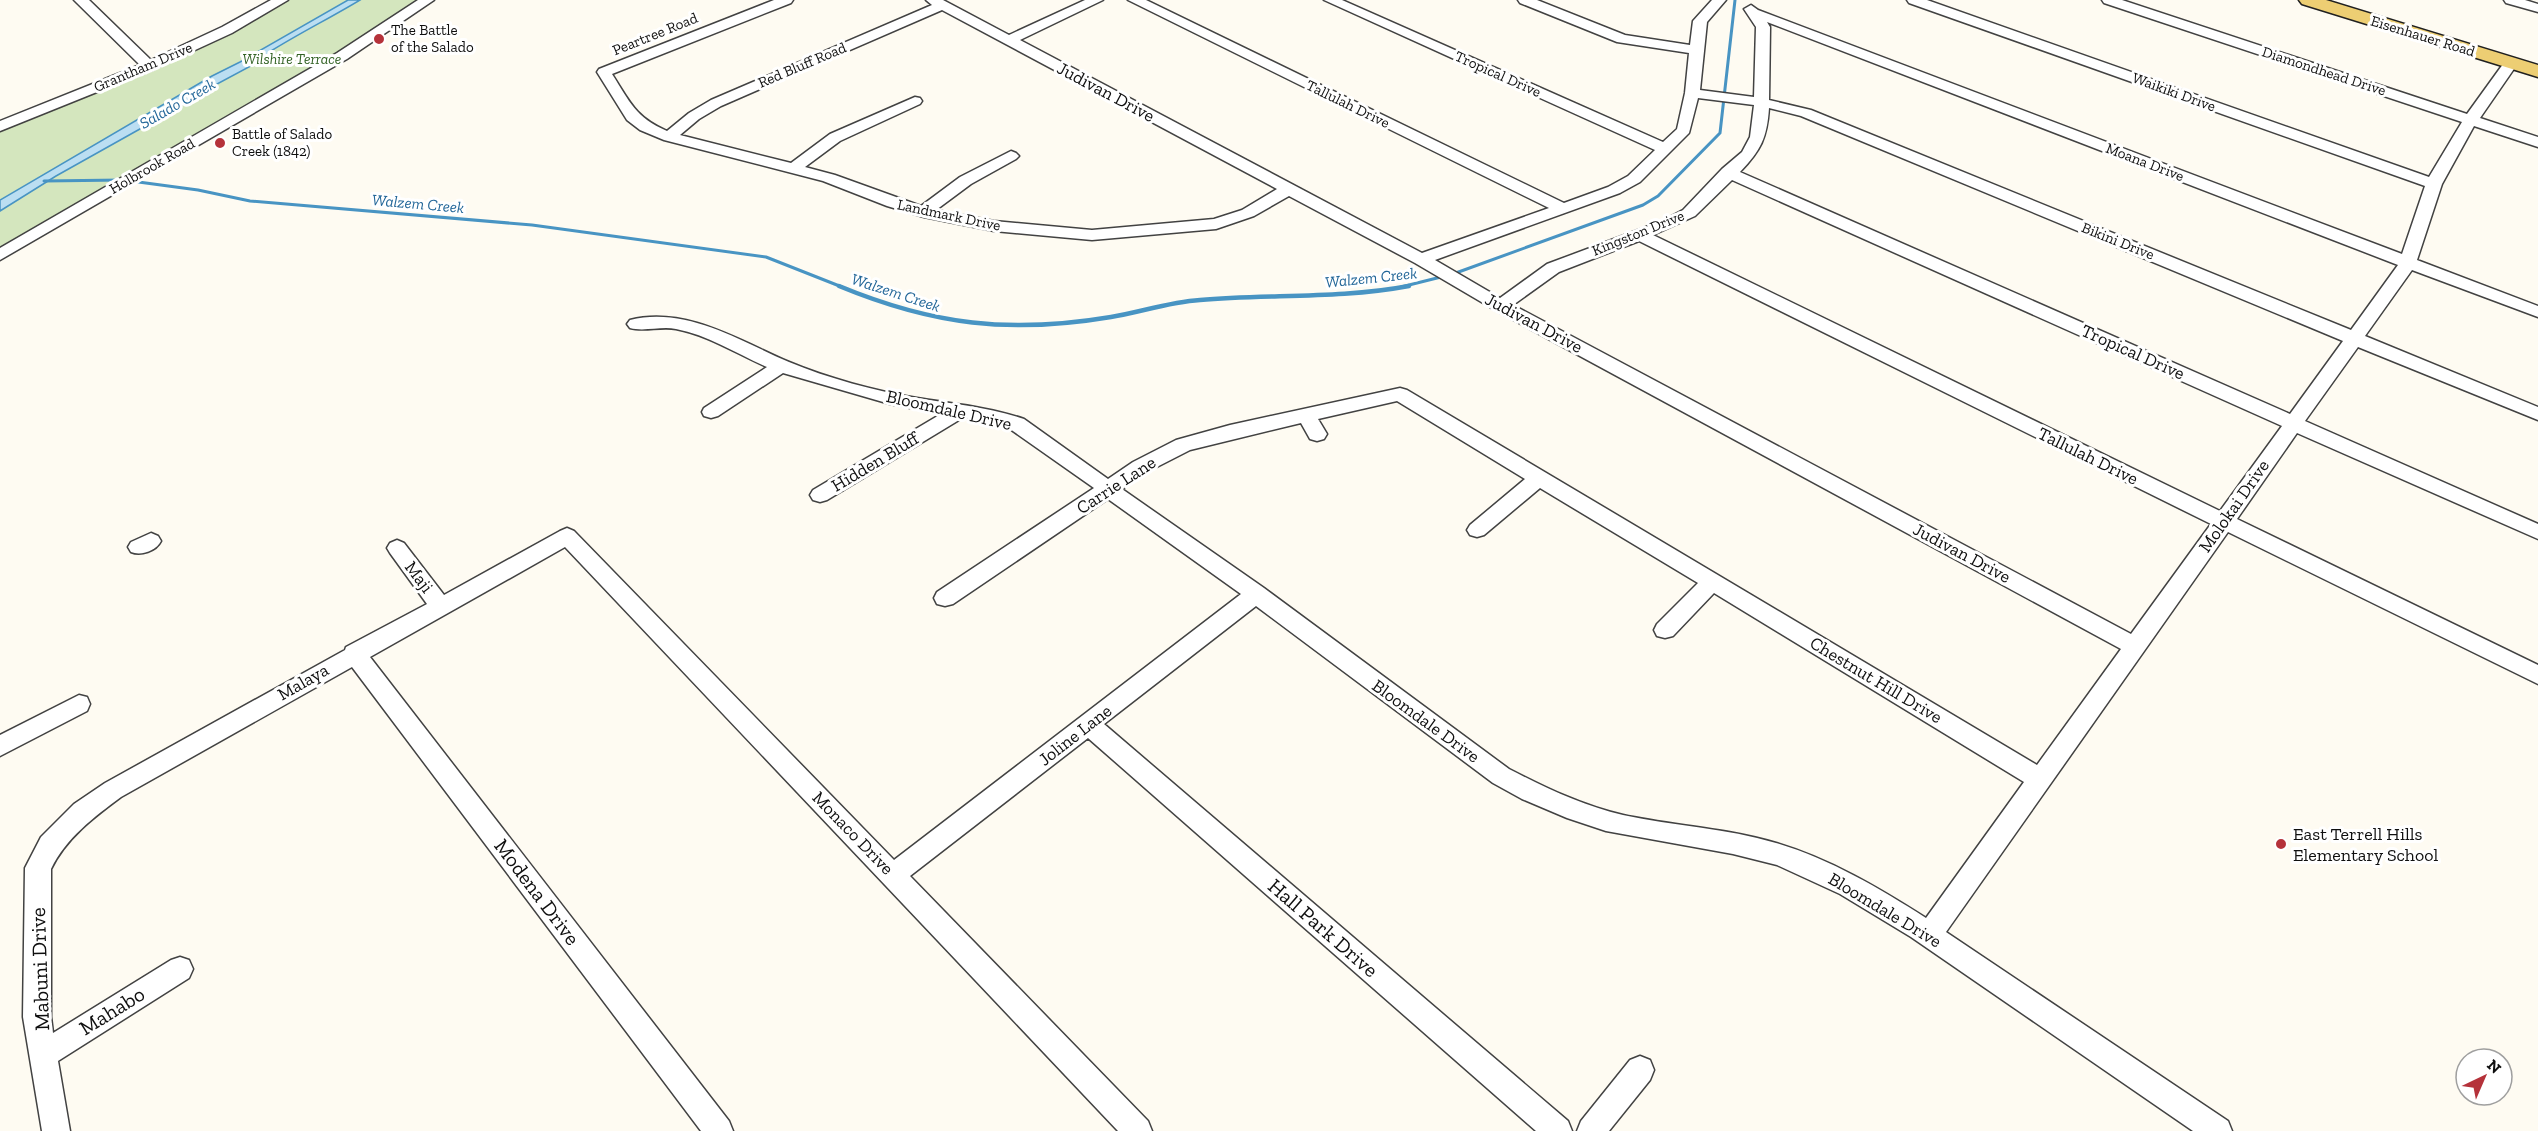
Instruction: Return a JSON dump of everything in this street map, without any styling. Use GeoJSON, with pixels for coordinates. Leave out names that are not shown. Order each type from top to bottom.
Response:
{"type":"FeatureCollection","features":[{"type":"Feature","properties":{"kind":"main road","name":"Eisenhauer Road"},"geometry":{"type":"LineString","coordinates":[[2308,0],[2538,71]]}},
{"type":"Feature","properties":{"kind":"street"},"geometry":{"type":"LineString","coordinates":[[81,0],[149,66]]}},
{"type":"Feature","properties":{"kind":"street","name":"Holbrook Road"},"geometry":{"type":"LineString","coordinates":[[0,255],[342,56],[427,0]]}},
{"type":"Feature","properties":{"kind":"street","name":"Peartree Road"},"geometry":{"type":"LineString","coordinates":[[604,72],[786,0]]}},
{"type":"Feature","properties":{"kind":"street"},"geometry":{"type":"LineString","coordinates":[[1009,40],[1096,0]]}},
{"type":"Feature","properties":{"kind":"street","name":"Tallulah Drive"},"geometry":{"type":"LineString","coordinates":[[1135,0],[1562,208]]}},
{"type":"Feature","properties":{"kind":"street","name":"Tropical Drive"},"geometry":{"type":"LineString","coordinates":[[1331,0],[1665,149]]}},
{"type":"Feature","properties":{"kind":"street"},"geometry":{"type":"LineString","coordinates":[[1525,0],[1622,39],[1698,50]]}},
{"type":"Feature","properties":{"kind":"street"},"geometry":{"type":"LineString","coordinates":[[1421,259],[1625,184],[1684,130],[1692,93],[1700,21],[1719,0]]}},
{"type":"Feature","properties":{"kind":"street","name":"Waikiki Drive"},"geometry":{"type":"LineString","coordinates":[[1914,0],[2434,184]]}},
{"type":"Feature","properties":{"kind":"street","name":"Diamondhead Drive"},"geometry":{"type":"LineString","coordinates":[[2109,0],[2538,142]]}},
{"type":"Feature","properties":{"kind":"street"},"geometry":{"type":"LineString","coordinates":[[2511,0],[2538,8]]}},
{"type":"Feature","properties":{"kind":"street","name":"Grantham Drive"},"geometry":{"type":"LineString","coordinates":[[0,126],[149,66],[274,2]]}},
{"type":"Feature","properties":{"kind":"street","name":"Judivan Drive"},"geometry":{"type":"LineString","coordinates":[[938,3],[1421,259],[1502,306],[2135,646]]}},
{"type":"Feature","properties":{"kind":"street","name":"Red Bluff Road"},"geometry":{"type":"LineString","coordinates":[[669,137],[694,116],[716,103],[938,3]]}},
{"type":"Feature","properties":{"kind":"street","name":"Kingston Drive"},"geometry":{"type":"LineString","coordinates":[[1502,306],[1553,268],[1640,235],[1689,213],[1728,172],[1743,160],[1754,146],[1760,127],[1763,27],[1750,6]]}},
{"type":"Feature","properties":{"kind":"street","name":"Moana Drive"},"geometry":{"type":"LineString","coordinates":[[1750,6],[2538,312]]}},
{"type":"Feature","properties":{"kind":"street","name":"Molokai Drive"},"geometry":{"type":"LineString","coordinates":[[1929,935],[2408,263],[2434,184],[2471,120],[2511,63]]}},
{"type":"Feature","properties":{"kind":"street","name":"Landmark Drive"},"geometry":{"type":"LineString","coordinates":[[604,72],[632,117],[669,137],[846,183],[893,203],[924,212],[994,226],[1104,235],[1216,224],[1248,213],[1289,189]]}},
{"type":"Feature","properties":{"kind":"street","name":"Bikini Drive"},"geometry":{"type":"LineString","coordinates":[[1692,93],[1761,102],[1806,112],[2538,414]]}},
{"type":"Feature","properties":{"kind":"street"},"geometry":{"type":"LineString","coordinates":[[794,169],[805,157],[828,141],[915,101]]}},
{"type":"Feature","properties":{"kind":"street"},"geometry":{"type":"LineString","coordinates":[[924,212],[956,184],[1011,156]]}},
{"type":"Feature","properties":{"kind":"street","name":"Tropical Drive"},"geometry":{"type":"LineString","coordinates":[[1728,172],[2538,532]]}},
{"type":"Feature","properties":{"kind":"street","name":"Tallulah Drive"},"geometry":{"type":"LineString","coordinates":[[1640,235],[2538,675]]}},
{"type":"Feature","properties":{"kind":"street","name":"Bloomdale Drive"},"geometry":{"type":"LineString","coordinates":[[636,324],[651,321],[687,325],[712,333],[782,365],[905,402],[1004,418],[1017,424],[1256,594],[1483,763],[1529,792],[1559,806],[1602,820],[1657,831],[1726,840],[1797,861],[1868,895],[2218,1131]]}},
{"type":"Feature","properties":{"kind":"street"},"geometry":{"type":"LineString","coordinates":[[711,412],[782,365]]}},
{"type":"Feature","properties":{"kind":"street","name":"Carrie Lane"},"geometry":{"type":"LineString","coordinates":[[945,598],[1140,467],[1183,445],[1400,394]]}},
{"type":"Feature","properties":{"kind":"street","name":"Chestnut Hill Drive"},"geometry":{"type":"LineString","coordinates":[[1400,394],[2040,778]]}},
{"type":"Feature","properties":{"kind":"street","name":"Hidden Bluff"},"geometry":{"type":"LineString","coordinates":[[820,495],[962,410]]}},
{"type":"Feature","properties":{"kind":"street"},"geometry":{"type":"LineString","coordinates":[[1306,415],[1317,434]]}},
{"type":"Feature","properties":{"kind":"street"},"geometry":{"type":"LineString","coordinates":[[1477,530],[1539,478]]}},
{"type":"Feature","properties":{"kind":"street","name":"Malaya"},"geometry":{"type":"LineString","coordinates":[[50,845],[84,811],[113,790],[354,653],[567,536]]}},
{"type":"Feature","properties":{"kind":"street","name":"Monaco Drive"},"geometry":{"type":"LineString","coordinates":[[567,536],[1138,1131]]}},
{"type":"Feature","properties":{"kind":"street","name":"Maji"},"geometry":{"type":"LineString","coordinates":[[397,548],[441,606]]}},
{"type":"Feature","properties":{"kind":"street"},"geometry":{"type":"LineString","coordinates":[[1665,630],[1712,582]]}},
{"type":"Feature","properties":{"kind":"street","name":"Joline Lane"},"geometry":{"type":"LineString","coordinates":[[893,875],[1256,594]]}},
{"type":"Feature","properties":{"kind":"street","name":"Modena Drive"},"geometry":{"type":"LineString","coordinates":[[354,653],[719,1131]]}},
{"type":"Feature","properties":{"kind":"street"},"geometry":{"type":"LineString","coordinates":[[0,746],[79,704]]}},
{"type":"Feature","properties":{"kind":"street","name":"Hall Park Drive"},"geometry":{"type":"LineString","coordinates":[[1088,724],[1558,1131]]}},
{"type":"Feature","properties":{"kind":"street","name":"Mabuni Drive"},"geometry":{"type":"LineString","coordinates":[[50,845],[38,868],[37,1017],[56,1131]]}},
{"type":"Feature","properties":{"kind":"street","name":"Mahabo"},"geometry":{"type":"LineString","coordinates":[[44,1054],[180,969]]}},
{"type":"Feature","properties":{"kind":"street"},"geometry":{"type":"LineString","coordinates":[[1591,1131],[1640,1070]]}},
{"type":"Feature","properties":{"kind":"green space","name":"Wilshire Terrace"},"geometry":{"type":"Polygon","coordinates":[[[288,0],[348,0],[212,76],[0,200],[0,128],[248,23],[288,0]]]}},
{"type":"Feature","properties":{"kind":"green space","name":"Wilshire Terrace"},"geometry":{"type":"Polygon","coordinates":[[[360,0],[419,0],[346,49],[0,251],[0,211],[56,176],[147,125],[163,113],[270,55],[270,51],[360,0]]]}},
{"type":"Feature","properties":{"kind":"water","name":"Salado Creek"},"geometry":{"type":"Polygon","coordinates":[[[348,0],[360,0],[271,51],[271,55],[163,113],[147,125],[56,176],[0,211],[0,200],[212,76],[348,0]]]}},
{"type":"Feature","properties":{"kind":"waterway","name":"Walzem Creek"},"geometry":{"type":"LineString","coordinates":[[1453,274],[1643,205],[1658,196],[1720,133],[1735,0]]}},
{"type":"Feature","properties":{"kind":"waterway","name":"Walzem Creek"},"geometry":{"type":"LineString","coordinates":[[44,181],[122,180]]}},
{"type":"Feature","properties":{"kind":"waterway","name":"Walzem Creek"},"geometry":{"type":"LineString","coordinates":[[131,181],[198,190],[250,201],[532,225],[766,257],[842,287]]}},
{"type":"Feature","properties":{"kind":"waterway","name":"Walzem Creek"},"geometry":{"type":"LineString","coordinates":[[1401,287],[1445,276]]}},
{"type":"Feature","properties":{"kind":"waterway","name":"Walzem Creek"},"geometry":{"type":"LineString","coordinates":[[839,286],[907,310],[972,322],[1005,325],[1074,322],[1189,301],[1331,295],[1409,286]]}},
{"type":"Feature","properties":{"kind":"place","name":"The Battle of the Salado"},"geometry":{"type":"Point","coordinates":[379,39]}},
{"type":"Feature","properties":{"kind":"place","name":"Battle of Salado Creek (1842)"},"geometry":{"type":"Point","coordinates":[220,143]}},
{"type":"Feature","properties":{"kind":"place","name":"East Terrell Hills Elementary School"},"geometry":{"type":"Point","coordinates":[2281,844]}}]}
